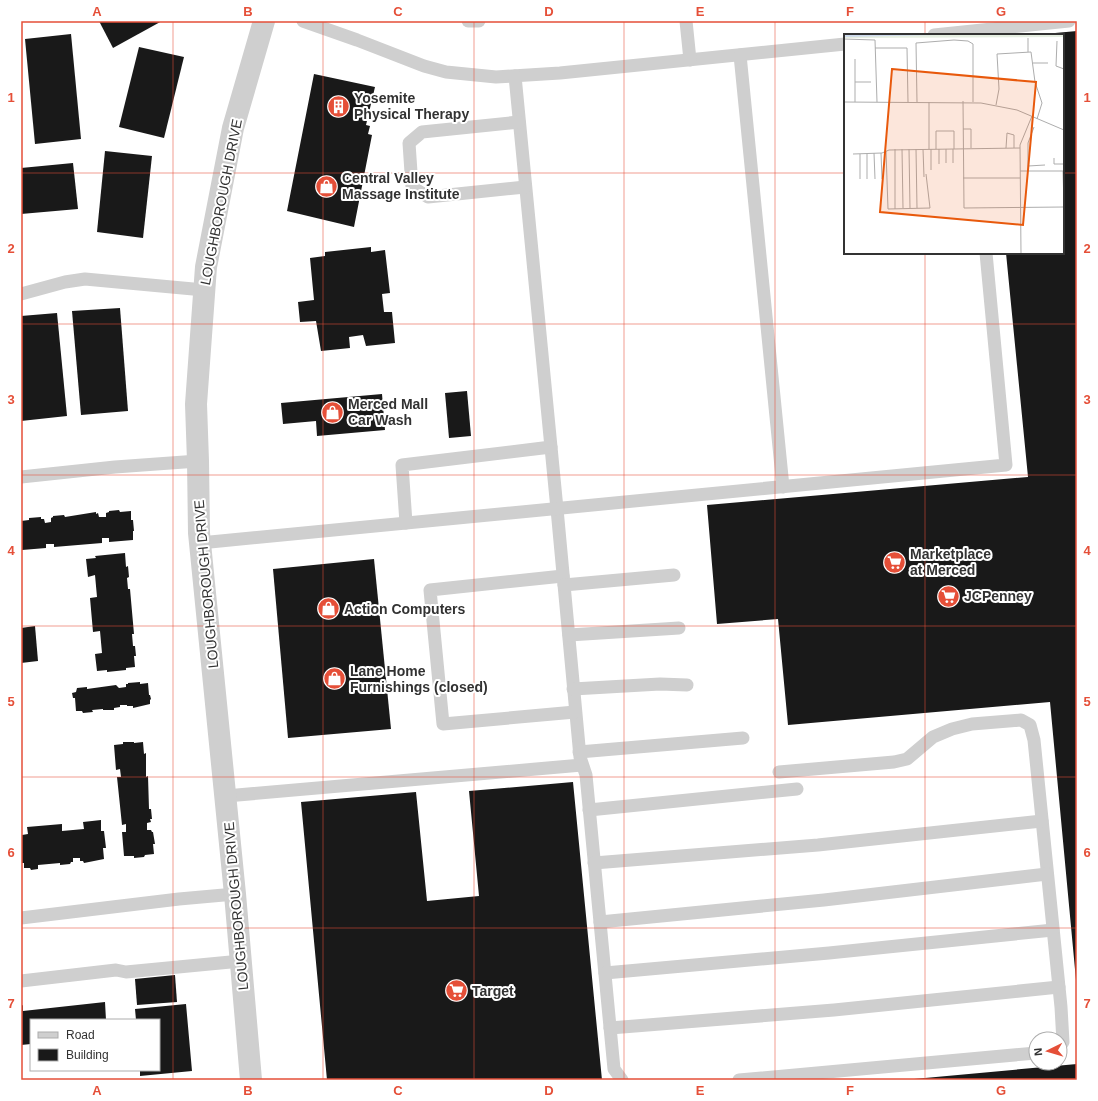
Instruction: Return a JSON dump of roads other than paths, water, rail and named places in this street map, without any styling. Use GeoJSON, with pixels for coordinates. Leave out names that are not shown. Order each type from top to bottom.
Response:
{"type":"FeatureCollection","features":[{"type":"Feature","properties":{"kind":"street","name":"LOUGHBOROUGH DRIVE"},"geometry":{"type":"LineString","coordinates":[[251,1080],[226,796],[200,543],[196,404],[206,267],[233,128],[264,21]]}},
{"type":"Feature","properties":{"kind":"lane"},"geometry":{"type":"LineString","coordinates":[[303,21],[424,66],[470,76],[515,76],[844,44]]}},
{"type":"Feature","properties":{"kind":"lane"},"geometry":{"type":"LineString","coordinates":[[468,21],[479,21]]}},
{"type":"Feature","properties":{"kind":"lane"},"geometry":{"type":"LineString","coordinates":[[686,21],[690,60]]}},
{"type":"Feature","properties":{"kind":"lane"},"geometry":{"type":"LineString","coordinates":[[939,34],[965,29],[1069,21]]}},
{"type":"Feature","properties":{"kind":"lane"},"geometry":{"type":"LineString","coordinates":[[740,55],[783,487]]}},
{"type":"Feature","properties":{"kind":"lane"},"geometry":{"type":"LineString","coordinates":[[515,76],[564,581],[575,712],[581,759],[586,775],[614,1068],[622,1080]]}},
{"type":"Feature","properties":{"kind":"lane"},"geometry":{"type":"LineString","coordinates":[[519,122],[422,132],[409,143],[412,187],[428,197],[525,187]]}},
{"type":"Feature","properties":{"kind":"lane"},"geometry":{"type":"LineString","coordinates":[[200,543],[1006,465],[986,254]]}},
{"type":"Feature","properties":{"kind":"lane"},"geometry":{"type":"LineString","coordinates":[[21,294],[65,282],[85,279],[204,290]]}},
{"type":"Feature","properties":{"kind":"lane"},"geometry":{"type":"LineString","coordinates":[[406,523],[402,465],[551,447]]}},
{"type":"Feature","properties":{"kind":"lane"},"geometry":{"type":"LineString","coordinates":[[21,477],[115,467],[198,461]]}},
{"type":"Feature","properties":{"kind":"lane"},"geometry":{"type":"LineString","coordinates":[[575,712],[443,724],[430,590],[674,575]]}},
{"type":"Feature","properties":{"kind":"lane"},"geometry":{"type":"LineString","coordinates":[[569,635],[680,628]]}},
{"type":"Feature","properties":{"kind":"lane"},"geometry":{"type":"LineString","coordinates":[[573,688],[687,684]]}},
{"type":"Feature","properties":{"kind":"lane"},"geometry":{"type":"LineString","coordinates":[[779,772],[894,762],[907,759],[934,737],[952,728],[972,724],[1021,720],[1030,725],[1042,821],[1063,1031]]}},
{"type":"Feature","properties":{"kind":"lane"},"geometry":{"type":"LineString","coordinates":[[226,796],[581,759],[743,738]]}},
{"type":"Feature","properties":{"kind":"lane"},"geometry":{"type":"LineString","coordinates":[[589,810],[797,789]]}},
{"type":"Feature","properties":{"kind":"lane"},"geometry":{"type":"LineString","coordinates":[[594,863],[818,845],[1042,821]]}},
{"type":"Feature","properties":{"kind":"lane"},"geometry":{"type":"LineString","coordinates":[[600,922],[831,899],[1047,874]]}},
{"type":"Feature","properties":{"kind":"lane"},"geometry":{"type":"LineString","coordinates":[[21,918],[179,899],[235,894]]}},
{"type":"Feature","properties":{"kind":"lane"},"geometry":{"type":"LineString","coordinates":[[605,973],[829,953],[1053,930]]}},
{"type":"Feature","properties":{"kind":"lane"},"geometry":{"type":"LineString","coordinates":[[21,981],[116,970],[126,972],[241,961]]}},
{"type":"Feature","properties":{"kind":"lane"},"geometry":{"type":"LineString","coordinates":[[610,1028],[834,1010],[1059,987]]}},
{"type":"Feature","properties":{"kind":"lane"},"geometry":{"type":"LineString","coordinates":[[739,1080],[1028,1054]]}},
{"type":"Feature","properties":{"kind":"place","name":"Yosemite Physical Therapy"},"geometry":{"type":"Point","coordinates":[339,106]}},
{"type":"Feature","properties":{"kind":"place","name":"Central Valley Massage Institute"},"geometry":{"type":"Point","coordinates":[327,186]}},
{"type":"Feature","properties":{"kind":"place","name":"Merced Mall Car Wash"},"geometry":{"type":"Point","coordinates":[333,412]}},
{"type":"Feature","properties":{"kind":"place","name":"Marketplace at Merced"},"geometry":{"type":"Point","coordinates":[894,562]}},
{"type":"Feature","properties":{"kind":"place","name":"JCPenney"},"geometry":{"type":"Point","coordinates":[948,596]}},
{"type":"Feature","properties":{"kind":"place","name":"Action Computers"},"geometry":{"type":"Point","coordinates":[328,609]}},
{"type":"Feature","properties":{"kind":"place","name":"Lane Home Furnishings (closed)"},"geometry":{"type":"Point","coordinates":[334,679]}},
{"type":"Feature","properties":{"kind":"place","name":"Target"},"geometry":{"type":"Point","coordinates":[456,991]}}]}
